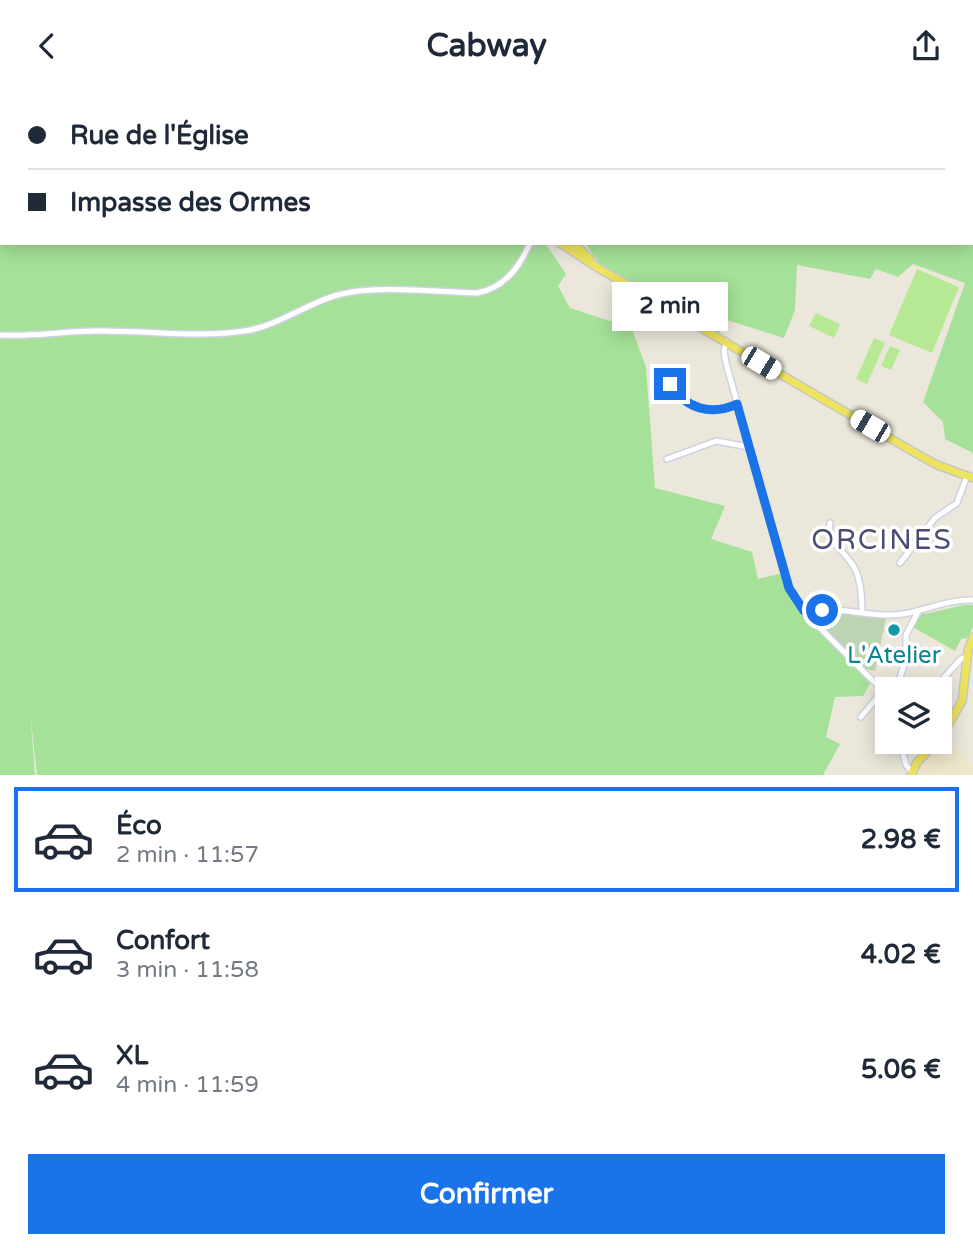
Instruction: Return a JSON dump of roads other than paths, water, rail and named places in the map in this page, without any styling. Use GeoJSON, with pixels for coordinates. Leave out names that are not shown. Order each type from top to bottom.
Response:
{"type":"FeatureCollection","features":[{"type":"Feature","properties":{"kind":"main road"},"geometry":{"type":"LineString","coordinates":[[563,245],[598,268],[932,462],[970,477]]}},
{"type":"Feature","properties":{"kind":"main road"},"geometry":{"type":"LineString","coordinates":[[577,245],[598,268]]}},
{"type":"Feature","properties":{"kind":"main road"},"geometry":{"type":"LineString","coordinates":[[952,718],[962,701],[973,637]]}},
{"type":"Feature","properties":{"kind":"main road"},"geometry":{"type":"LineString","coordinates":[[911,773],[925,754]]}},
{"type":"Feature","properties":{"kind":"street"},"geometry":{"type":"LineString","coordinates":[[0,335],[97,331],[201,335],[253,329],[278,322],[333,296],[355,292],[477,293],[493,290],[505,281],[531,245]]}},
{"type":"Feature","properties":{"kind":"street"},"geometry":{"type":"LineString","coordinates":[[726,341],[726,363],[784,575],[797,603],[875,682]]}},
{"type":"Feature","properties":{"kind":"street"},"geometry":{"type":"LineString","coordinates":[[670,384],[685,401],[713,412],[737,404]]}},
{"type":"Feature","properties":{"kind":"street"},"geometry":{"type":"LineString","coordinates":[[667,459],[716,441],[749,447]]}},
{"type":"Feature","properties":{"kind":"street"},"geometry":{"type":"LineString","coordinates":[[900,563],[935,518],[957,503],[970,477]]}},
{"type":"Feature","properties":{"kind":"street"},"geometry":{"type":"LineString","coordinates":[[830,523],[828,532],[831,540],[845,554],[857,573],[862,613]]}},
{"type":"Feature","properties":{"kind":"street"},"geometry":{"type":"LineString","coordinates":[[804,611],[917,614],[943,604],[973,600]]}},
{"type":"Feature","properties":{"kind":"street"},"geometry":{"type":"LineString","coordinates":[[900,677],[906,660],[906,635],[917,614]]}},
{"type":"Feature","properties":{"kind":"street"},"geometry":{"type":"LineString","coordinates":[[944,677],[961,659],[968,656]]}},
{"type":"Feature","properties":{"kind":"street"},"geometry":{"type":"LineString","coordinates":[[861,717],[875,700]]}},
{"type":"Feature","properties":{"kind":"street"},"geometry":{"type":"LineString","coordinates":[[903,754],[911,773]]}},
{"type":"Feature","properties":{"kind":"place","name":"L'Atelier"},"geometry":{"type":"Point","coordinates":[894,630]}},
{"type":"Feature","properties":{"kind":"district","name":"ORCINES"},"geometry":{"type":"Point","coordinates":[882,539]}}]}
